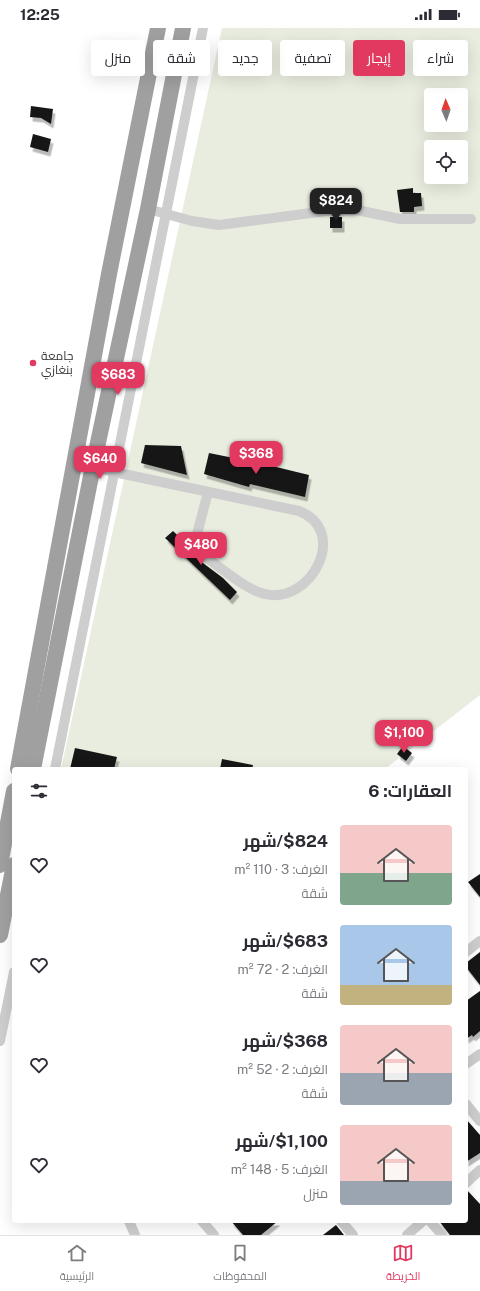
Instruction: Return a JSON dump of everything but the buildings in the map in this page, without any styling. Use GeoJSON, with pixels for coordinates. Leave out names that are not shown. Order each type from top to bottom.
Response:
{"type":"FeatureCollection","features":[{"type":"Feature","properties":{"kind":"highway"},"geometry":{"type":"LineString","coordinates":[[18,767],[109,274],[158,28]]}},
{"type":"Feature","properties":{"kind":"highway"},"geometry":{"type":"LineString","coordinates":[[33,767],[93,466],[148,208],[183,28]]}},
{"type":"Feature","properties":{"kind":"highway"},"geometry":{"type":"LineString","coordinates":[[0,865],[12,802]]}},
{"type":"Feature","properties":{"kind":"highway"},"geometry":{"type":"LineString","coordinates":[[0,935],[12,875]]}},
{"type":"Feature","properties":{"kind":"street"},"geometry":{"type":"LineString","coordinates":[[55,767],[203,28]]}},
{"type":"Feature","properties":{"kind":"street"},"geometry":{"type":"LineString","coordinates":[[148,208],[192,221],[220,226],[342,210],[357,210],[400,219],[471,219]]}},
{"type":"Feature","properties":{"kind":"street"},"geometry":{"type":"LineString","coordinates":[[93,466],[114,472],[299,511],[311,517],[319,527],[323,539],[323,546],[316,568],[306,582],[301,587],[287,594],[272,596],[264,594],[251,588],[203,555],[198,547],[196,538],[208,492]]}},
{"type":"Feature","properties":{"kind":"street"},"geometry":{"type":"LineString","coordinates":[[468,950],[480,941]]}},
{"type":"Feature","properties":{"kind":"street"},"geometry":{"type":"LineString","coordinates":[[0,1041],[12,982]]}},
{"type":"Feature","properties":{"kind":"street"},"geometry":{"type":"LineString","coordinates":[[468,1063],[480,1054]]}},
{"type":"Feature","properties":{"kind":"street"},"geometry":{"type":"LineString","coordinates":[[468,1106],[480,1121]]}},
{"type":"Feature","properties":{"kind":"street"},"geometry":{"type":"LineString","coordinates":[[468,1181],[480,1170]]}},
{"type":"Feature","properties":{"kind":"street"},"geometry":{"type":"LineString","coordinates":[[130,1223],[135,1235]]}},
{"type":"Feature","properties":{"kind":"street"},"geometry":{"type":"LineString","coordinates":[[204,1223],[214,1235]]}},
{"type":"Feature","properties":{"kind":"street"},"geometry":{"type":"LineString","coordinates":[[343,1223],[353,1235]]}},
{"type":"Feature","properties":{"kind":"street"},"geometry":{"type":"LineString","coordinates":[[407,1235],[421,1223]]}},
{"type":"Feature","properties":{"kind":"street"},"geometry":{"type":"LineString","coordinates":[[432,1223],[442,1235]]}},
{"type":"Feature","properties":{"kind":"shaded area"},"geometry":{"type":"Polygon","coordinates":[[[222,28],[480,28],[480,695],[388,767],[61,767],[218,46],[218,76],[272,76],[272,40],[219,40],[222,28]]]}},
{"type":"Feature","properties":{"kind":"place","name":"جامعة بنغازي"},"geometry":{"type":"Point","coordinates":[33,363]}}]}
